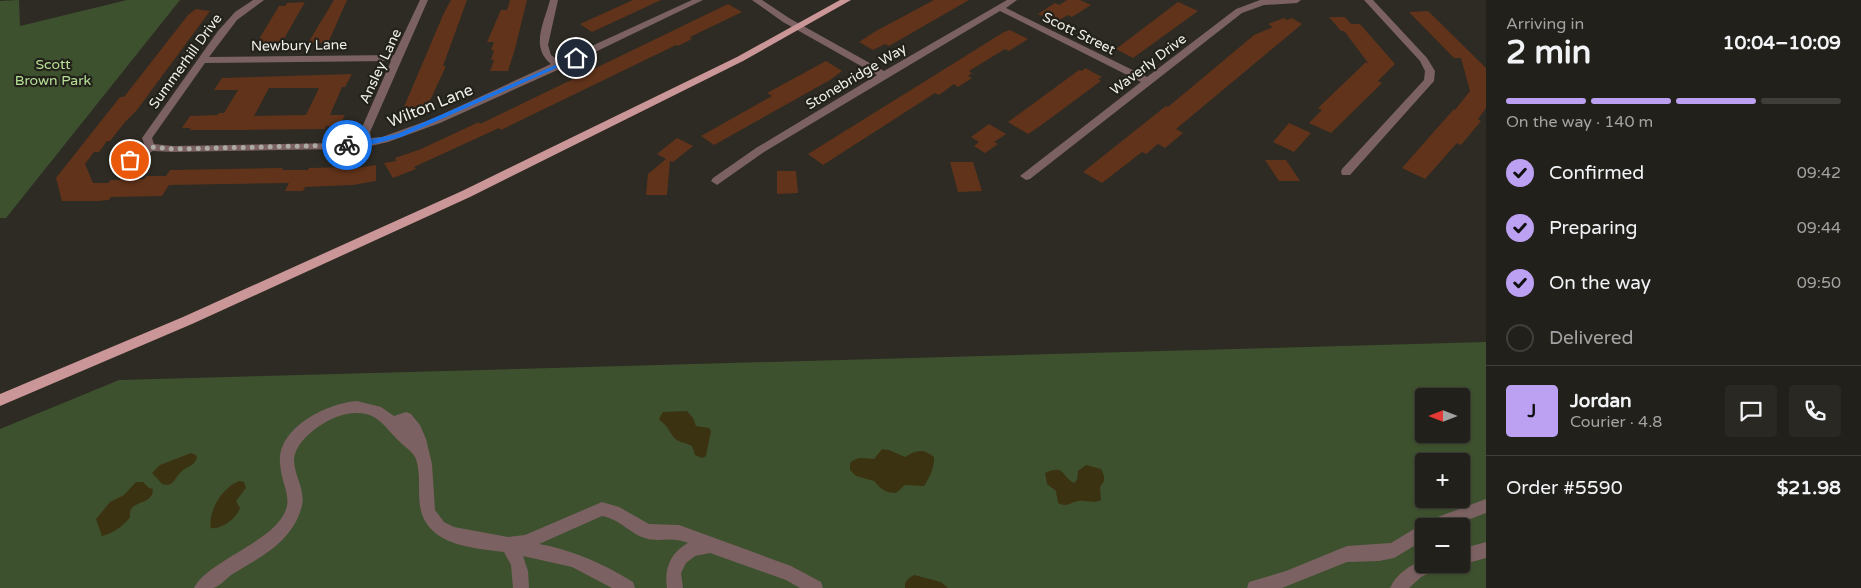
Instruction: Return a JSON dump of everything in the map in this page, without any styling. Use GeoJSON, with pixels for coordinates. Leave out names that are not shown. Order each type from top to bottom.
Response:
{"type":"FeatureCollection","features":[{"type":"Feature","properties":{"kind":"main road"},"geometry":{"type":"LineString","coordinates":[[0,400],[360,244],[569,145],[742,58],[847,0]]}},
{"type":"Feature","properties":{"kind":"street","name":"Summerhill Drive"},"geometry":{"type":"LineString","coordinates":[[151,147],[147,142],[147,138],[231,20],[243,9],[260,0]]}},
{"type":"Feature","properties":{"kind":"street","name":"Ansley Lane"},"geometry":{"type":"LineString","coordinates":[[366,144],[365,132],[424,0]]}},
{"type":"Feature","properties":{"kind":"street"},"geometry":{"type":"LineString","coordinates":[[554,0],[543,46],[547,56],[558,66]]}},
{"type":"Feature","properties":{"kind":"street","name":"Wilton Lane"},"geometry":{"type":"LineString","coordinates":[[151,147],[173,149],[338,146],[366,144],[399,136],[558,66],[699,0]]}},
{"type":"Feature","properties":{"kind":"street"},"geometry":{"type":"LineString","coordinates":[[756,0],[884,75]]}},
{"type":"Feature","properties":{"kind":"street","name":"Stonebridge Way"},"geometry":{"type":"LineString","coordinates":[[717,181],[760,150],[1013,0]]}},
{"type":"Feature","properties":{"kind":"street","name":"Waverly Drive"},"geometry":{"type":"LineString","coordinates":[[1026,176],[1147,81],[1245,8],[1263,2],[1297,0]]}},
{"type":"Feature","properties":{"kind":"street"},"geometry":{"type":"LineString","coordinates":[[1346,172],[1429,81],[1430,72],[1424,60],[1368,0]]}},
{"type":"Feature","properties":{"kind":"street","name":"Scott Street"},"geometry":{"type":"LineString","coordinates":[[1000,8],[1147,81]]}},
{"type":"Feature","properties":{"kind":"street","name":"Newbury Lane"},"geometry":{"type":"LineString","coordinates":[[202,60],[397,58]]}},
{"type":"Feature","properties":{"kind":"street"},"geometry":{"type":"LineString","coordinates":[[130,160],[151,147]]}},
{"type":"Feature","properties":{"kind":"street"},"geometry":{"type":"LineString","coordinates":[[202,588],[227,567],[260,548],[280,533],[291,517],[296,501],[294,483],[286,462],[294,442],[304,429],[337,410],[359,407],[376,410],[392,422],[402,436],[422,454],[425,503],[428,513],[439,527],[461,536],[528,551],[551,554],[581,563],[627,588]]}},
{"type":"Feature","properties":{"kind":"street"},"geometry":{"type":"LineString","coordinates":[[1454,518],[1486,506]]}},
{"type":"Feature","properties":{"kind":"street"},"geometry":{"type":"LineString","coordinates":[[508,545],[526,542],[602,509],[612,510],[629,523],[649,532],[671,531],[689,536],[791,574],[815,588]]}},
{"type":"Feature","properties":{"kind":"street"},"geometry":{"type":"LineString","coordinates":[[1255,588],[1286,579],[1346,554],[1379,553],[1394,550],[1415,537]]}},
{"type":"Feature","properties":{"kind":"street"},"geometry":{"type":"LineString","coordinates":[[508,545],[515,554],[521,569],[521,588]]}},
{"type":"Feature","properties":{"kind":"street"},"geometry":{"type":"LineString","coordinates":[[675,588],[673,573],[680,558],[691,549],[710,545]]}},
{"type":"Feature","properties":{"kind":"street"},"geometry":{"type":"LineString","coordinates":[[1470,555],[1486,550]]}},
{"type":"Feature","properties":{"kind":"street"},"geometry":{"type":"LineString","coordinates":[[1398,588],[1415,571]]}},
{"type":"Feature","properties":{"kind":"green space","name":"Scott Brown Park"},"geometry":{"type":"Polygon","coordinates":[[[19,0],[20,26],[127,0],[180,0],[6,218],[0,218],[0,1],[19,0]]]}},
{"type":"Feature","properties":{"kind":"green space"},"geometry":{"type":"Polygon","coordinates":[[[1486,342],[1486,588],[0,588],[0,429],[119,380],[1486,342]]]}},
{"type":"Feature","properties":{"kind":"sand"},"geometry":{"type":"Polygon","coordinates":[[[687,411],[693,418],[696,426],[709,428],[711,431],[706,456],[702,458],[695,455],[692,446],[675,439],[659,419],[663,412],[687,411]]]}},
{"type":"Feature","properties":{"kind":"sand"},"geometry":{"type":"Polygon","coordinates":[[[882,449],[905,457],[923,451],[934,457],[934,464],[924,486],[905,485],[896,493],[889,492],[881,488],[874,481],[856,476],[850,470],[850,463],[856,459],[874,459],[882,449]]]}},
{"type":"Feature","properties":{"kind":"sand"},"geometry":{"type":"Polygon","coordinates":[[[191,453],[196,455],[197,458],[171,484],[162,484],[152,473],[160,465],[191,453]]]}},
{"type":"Feature","properties":{"kind":"sand"},"geometry":{"type":"Polygon","coordinates":[[[1086,465],[1101,469],[1104,478],[1100,487],[1101,500],[1095,502],[1079,501],[1066,505],[1058,503],[1056,491],[1047,484],[1045,473],[1060,470],[1074,483],[1077,480],[1078,471],[1086,465]]]}},
{"type":"Feature","properties":{"kind":"sand"},"geometry":{"type":"Polygon","coordinates":[[[240,481],[244,482],[246,488],[236,501],[240,508],[238,512],[224,525],[211,528],[212,514],[218,500],[228,488],[240,481]]]}},
{"type":"Feature","properties":{"kind":"sand"},"geometry":{"type":"Polygon","coordinates":[[[136,482],[143,482],[153,489],[152,495],[132,508],[130,517],[122,526],[102,536],[96,519],[110,502],[124,495],[136,482]]]}},
{"type":"Feature","properties":{"kind":"sand"},"geometry":{"type":"Polygon","coordinates":[[[914,575],[941,582],[948,588],[905,588],[905,583],[914,575]]]}},
{"type":"Feature","properties":{"kind":"building"},"geometry":{"type":"Polygon","coordinates":[[[334,0],[347,0],[328,43],[308,43],[334,0]]]}},
{"type":"Feature","properties":{"kind":"building"},"geometry":{"type":"Polygon","coordinates":[[[451,0],[467,0],[443,66],[446,66],[427,107],[404,107],[443,15],[451,0]]]}},
{"type":"Feature","properties":{"kind":"building"},"geometry":{"type":"Polygon","coordinates":[[[510,0],[527,0],[515,49],[508,71],[490,71],[494,60],[491,60],[494,50],[491,50],[494,42],[487,42],[501,10],[507,10],[510,0]]]}},
{"type":"Feature","properties":{"kind":"building"},"geometry":{"type":"Polygon","coordinates":[[[633,0],[661,0],[592,32],[580,24],[633,0]]]}},
{"type":"Feature","properties":{"kind":"building"},"geometry":{"type":"Polygon","coordinates":[[[934,0],[969,0],[889,46],[885,44],[873,50],[859,42],[876,31],[934,0]]]}},
{"type":"Feature","properties":{"kind":"building"},"geometry":{"type":"Polygon","coordinates":[[[1067,0],[1080,0],[1091,5],[1072,17],[1068,15],[1056,22],[1038,14],[1055,3],[1059,5],[1067,0]]]}},
{"type":"Feature","properties":{"kind":"building"},"geometry":{"type":"Polygon","coordinates":[[[305,2],[281,44],[256,44],[279,6],[285,6],[287,3],[305,2]]]}},
{"type":"Feature","properties":{"kind":"building"},"geometry":{"type":"Polygon","coordinates":[[[1178,2],[1198,11],[1133,58],[1116,49],[1178,2]]]}},
{"type":"Feature","properties":{"kind":"building"},"geometry":{"type":"Polygon","coordinates":[[[728,4],[742,12],[690,37],[692,39],[678,46],[676,45],[501,130],[499,128],[414,167],[416,169],[393,178],[384,163],[396,161],[395,158],[421,149],[479,122],[480,124],[728,4]]]}},
{"type":"Feature","properties":{"kind":"building"},"geometry":{"type":"Polygon","coordinates":[[[196,9],[210,11],[137,110],[110,141],[107,141],[99,152],[94,152],[85,164],[93,183],[108,183],[111,180],[144,179],[146,176],[166,176],[170,170],[283,168],[282,170],[308,170],[309,168],[347,167],[346,170],[376,165],[376,181],[353,185],[305,187],[303,191],[285,191],[289,183],[169,185],[162,196],[111,197],[109,200],[98,201],[62,201],[56,178],[120,97],[124,97],[188,15],[196,9]]]}},
{"type":"Feature","properties":{"kind":"building"},"geometry":{"type":"Polygon","coordinates":[[[1428,11],[1486,68],[1486,108],[1478,119],[1481,121],[1461,145],[1457,143],[1425,179],[1402,168],[1470,91],[1461,58],[1454,58],[1409,12],[1428,11]]]}},
{"type":"Feature","properties":{"kind":"building"},"geometry":{"type":"Polygon","coordinates":[[[1329,17],[1345,17],[1351,24],[1360,24],[1395,64],[1378,81],[1382,83],[1331,133],[1309,123],[1322,110],[1318,108],[1366,62],[1369,64],[1344,31],[1341,31],[1329,17]]]}},
{"type":"Feature","properties":{"kind":"building"},"geometry":{"type":"Polygon","coordinates":[[[1284,18],[1287,20],[1292,18],[1302,24],[1176,129],[1183,133],[1165,148],[1158,144],[1146,154],[1142,152],[1102,183],[1083,172],[1166,106],[1168,107],[1254,35],[1273,27],[1268,24],[1284,18]]]}},
{"type":"Feature","properties":{"kind":"building"},"geometry":{"type":"Polygon","coordinates":[[[1010,30],[1028,39],[1009,51],[1005,49],[969,71],[972,73],[968,76],[972,78],[958,87],[954,84],[939,95],[935,93],[823,165],[808,154],[1004,32],[1010,30]]]}},
{"type":"Feature","properties":{"kind":"building"},"geometry":{"type":"Polygon","coordinates":[[[826,61],[842,71],[830,80],[714,145],[701,136],[772,96],[767,93],[826,61]]]}},
{"type":"Feature","properties":{"kind":"building"},"geometry":{"type":"Polygon","coordinates":[[[1085,68],[1102,77],[1098,79],[1101,81],[1040,126],[1028,134],[1008,122],[1079,70],[1082,71],[1085,68]]]}},
{"type":"Feature","properties":{"kind":"building"},"geometry":{"type":"Polygon","coordinates":[[[352,74],[345,87],[342,87],[330,115],[345,115],[339,126],[326,126],[325,129],[189,130],[191,128],[182,128],[190,116],[224,113],[238,90],[214,90],[222,78],[352,74]],[[269,88],[254,116],[306,115],[319,88],[269,88]]]}},
{"type":"Feature","properties":{"kind":"building"},"geometry":{"type":"Polygon","coordinates":[[[1289,123],[1311,133],[1294,152],[1273,142],[1289,123]]]}},
{"type":"Feature","properties":{"kind":"building"},"geometry":{"type":"Polygon","coordinates":[[[989,124],[1006,134],[994,142],[998,144],[985,153],[974,146],[979,142],[971,137],[989,124]]]}},
{"type":"Feature","properties":{"kind":"building"},"geometry":{"type":"Polygon","coordinates":[[[677,138],[693,146],[673,162],[670,161],[667,195],[646,195],[648,174],[666,159],[657,154],[677,138]]]}},
{"type":"Feature","properties":{"kind":"building"},"geometry":{"type":"Polygon","coordinates":[[[1265,160],[1286,160],[1300,181],[1279,181],[1265,160]]]}},
{"type":"Feature","properties":{"kind":"building"},"geometry":{"type":"Polygon","coordinates":[[[950,162],[973,162],[982,191],[958,192],[950,162]]]}},
{"type":"Feature","properties":{"kind":"building"},"geometry":{"type":"Polygon","coordinates":[[[777,171],[796,171],[798,193],[777,194],[777,171]]]}},
{"type":"Feature","properties":{"kind":"way so far"},"geometry":{"type":"LineString","coordinates":[[130,160],[151,147],[156,149],[173,149],[347,145]]}},
{"type":"Feature","properties":{"kind":"route"},"geometry":{"type":"LineString","coordinates":[[347,145],[366,144],[399,136],[576,58]]}}]}
